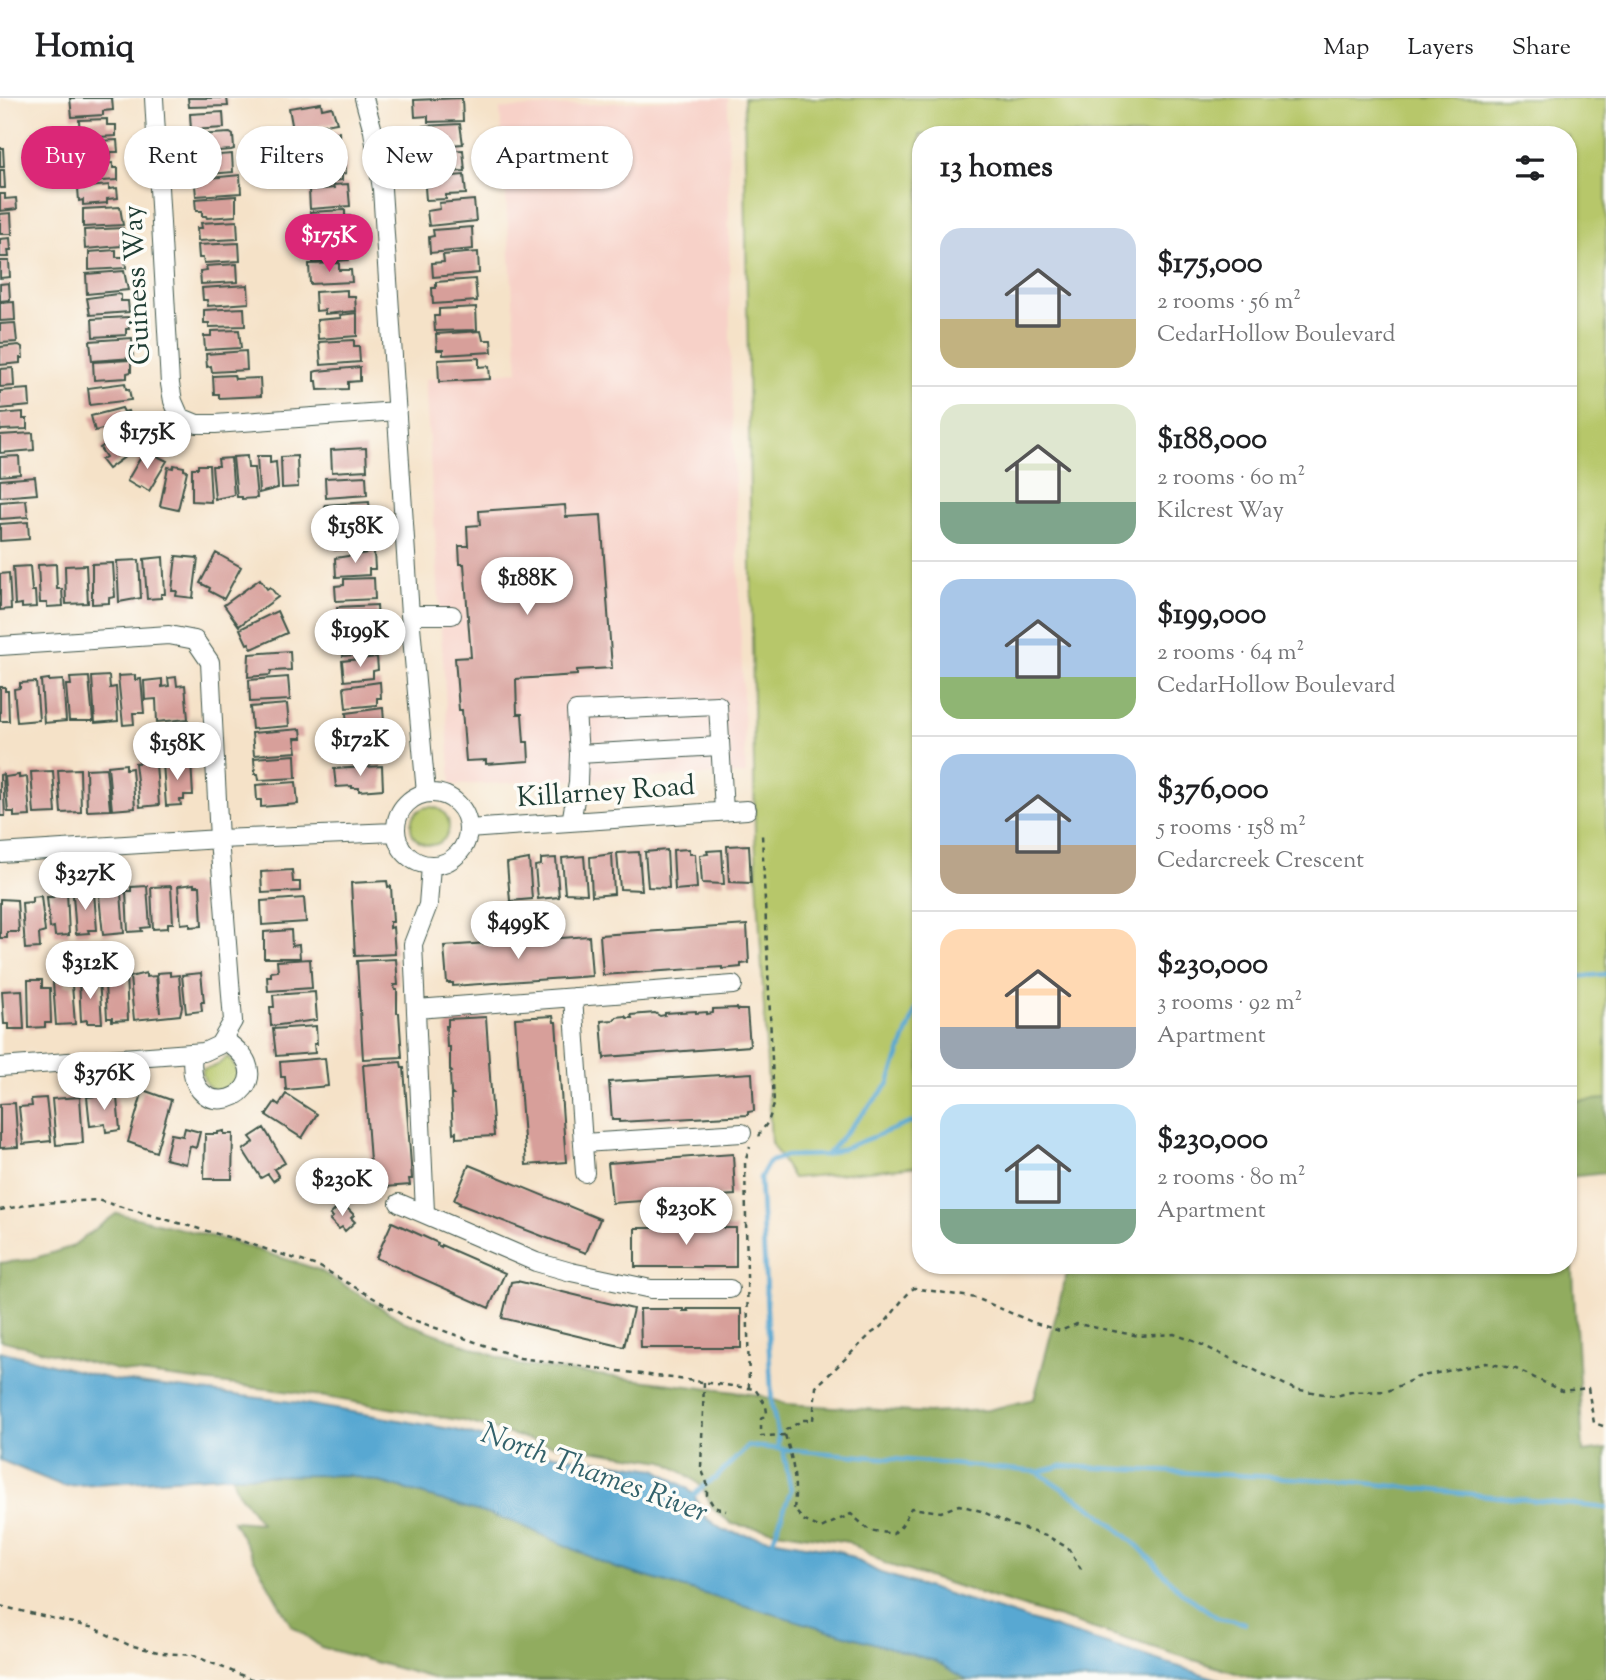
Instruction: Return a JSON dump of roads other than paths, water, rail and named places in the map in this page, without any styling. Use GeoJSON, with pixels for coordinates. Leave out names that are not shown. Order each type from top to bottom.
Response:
{"type":"FeatureCollection","features":[{"type":"Feature","properties":{"kind":"street","name":"Guiness Way"},"geometry":{"type":"LineString","coordinates":[[154,98],[170,384],[173,401],[180,416],[197,424],[215,424],[397,411]]}},
{"type":"Feature","properties":{"kind":"street"},"geometry":{"type":"LineString","coordinates":[[364,98],[373,131],[382,189],[410,615],[426,793]]}},
{"type":"Feature","properties":{"kind":"street"},"geometry":{"type":"LineString","coordinates":[[410,615],[452,615]]}},
{"type":"Feature","properties":{"kind":"street"},"geometry":{"type":"LineString","coordinates":[[0,646],[169,635],[195,640],[210,662],[219,839],[233,1021],[224,1039],[212,1049],[193,1054],[0,1067]]}},
{"type":"Feature","properties":{"kind":"street"},"geometry":{"type":"LineString","coordinates":[[571,822],[578,783],[576,712],[589,711],[718,705],[724,811]]}},
{"type":"Feature","properties":{"kind":"street"},"geometry":{"type":"LineString","coordinates":[[579,754],[719,746]]}},
{"type":"Feature","properties":{"kind":"street"},"geometry":{"type":"LineString","coordinates":[[426,793],[442,794],[453,800],[462,809],[468,829],[463,849],[455,858],[444,864],[431,866],[411,859],[402,850],[395,832],[397,817],[404,806],[414,797],[426,793]]}},
{"type":"Feature","properties":{"kind":"street","name":"Killarney Road"},"geometry":{"type":"LineString","coordinates":[[468,829],[747,810]]}},
{"type":"Feature","properties":{"kind":"street"},"geometry":{"type":"LineString","coordinates":[[0,853],[219,839],[395,832]]}},
{"type":"Feature","properties":{"kind":"street"},"geometry":{"type":"LineString","coordinates":[[425,1212],[413,944],[428,905],[431,866]]}},
{"type":"Feature","properties":{"kind":"street"},"geometry":{"type":"LineString","coordinates":[[417,1009],[733,985]]}},
{"type":"Feature","properties":{"kind":"street"},"geometry":{"type":"LineString","coordinates":[[573,997],[584,1174]]}},
{"type":"Feature","properties":{"kind":"street"},"geometry":{"type":"LineString","coordinates":[[193,1054],[192,1077],[195,1087],[203,1094],[221,1100],[236,1096],[247,1085],[248,1069],[242,1056],[224,1039]]}},
{"type":"Feature","properties":{"kind":"street"},"geometry":{"type":"LineString","coordinates":[[583,1143],[742,1133]]}},
{"type":"Feature","properties":{"kind":"street"},"geometry":{"type":"LineString","coordinates":[[399,1203],[537,1262],[571,1272],[651,1289],[730,1289]]}},
{"type":"Feature","properties":{"kind":"water","name":"North Thames River"},"geometry":{"type":"Polygon","coordinates":[[[0,1351],[114,1380],[300,1403],[456,1430],[534,1452],[656,1469],[687,1488],[694,1495],[705,1517],[724,1531],[840,1551],[878,1572],[1221,1680],[968,1680],[935,1661],[615,1568],[514,1522],[348,1475],[222,1476],[63,1486],[0,1460],[0,1351]]]}},
{"type":"Feature","properties":{"kind":"waterway"},"geometry":{"type":"LineString","coordinates":[[1577,977],[1606,974]]}},
{"type":"Feature","properties":{"kind":"waterway"},"geometry":{"type":"LineString","coordinates":[[827,1154],[888,1085],[912,1020]]}},
{"type":"Feature","properties":{"kind":"waterway"},"geometry":{"type":"LineString","coordinates":[[778,1449],[772,1406],[760,1178],[769,1162],[786,1156],[826,1155],[912,1122]]}},
{"type":"Feature","properties":{"kind":"waterway"},"geometry":{"type":"LineString","coordinates":[[694,1495],[716,1478],[748,1446],[1039,1472],[1062,1466],[1346,1481],[1606,1508]]}},
{"type":"Feature","properties":{"kind":"waterway"},"geometry":{"type":"LineString","coordinates":[[773,1540],[791,1490],[783,1449]]}},
{"type":"Feature","properties":{"kind":"waterway"},"geometry":{"type":"LineString","coordinates":[[1039,1473],[1098,1512],[1139,1547],[1180,1591],[1218,1618],[1245,1623]]}}]}
